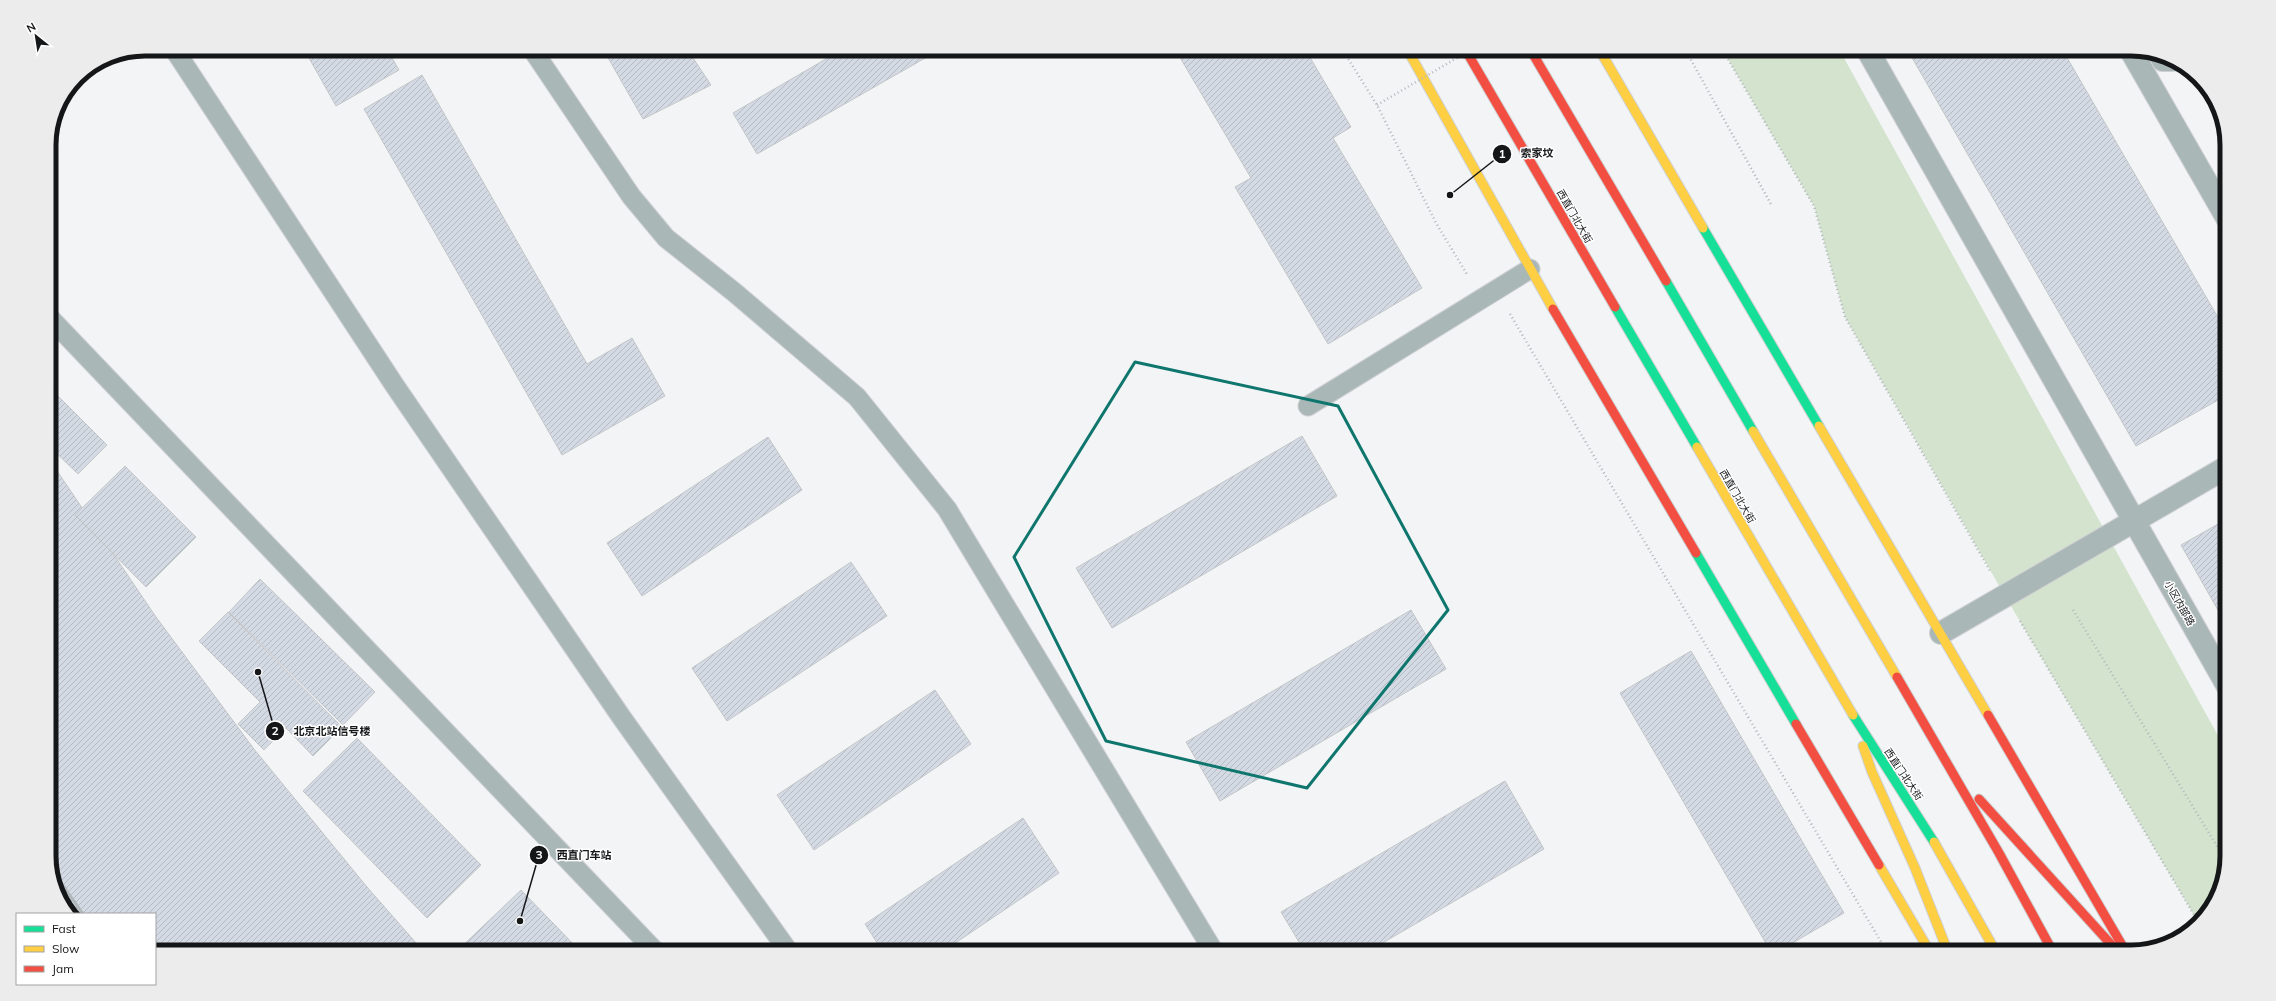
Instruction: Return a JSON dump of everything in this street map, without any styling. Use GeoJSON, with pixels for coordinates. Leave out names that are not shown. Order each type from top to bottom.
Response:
{"type":"FeatureCollection","features":[{"type":"Feature","properties":{"kind":"main road"},"geometry":{"type":"LineString","coordinates":[[1411,56],[1530,268],[1926,945]]}},
{"type":"Feature","properties":{"kind":"main road","name":"西直门北大街"},"geometry":{"type":"LineString","coordinates":[[1469,56],[1852,714],[1941,852],[1992,945]]}},
{"type":"Feature","properties":{"kind":"main road"},"geometry":{"type":"LineString","coordinates":[[1534,56],[1932,736],[1999,853],[2049,945]]}},
{"type":"Feature","properties":{"kind":"main road"},"geometry":{"type":"LineString","coordinates":[[1603,56],[2122,945]]}},
{"type":"Feature","properties":{"kind":"main road"},"geometry":{"type":"LineString","coordinates":[[1852,714],[1872,772],[1915,868],[1945,945]]}},
{"type":"Feature","properties":{"kind":"main road"},"geometry":{"type":"LineString","coordinates":[[1932,736],[1951,764],[1979,800],[2112,945]]}},
{"type":"Feature","properties":{"kind":"street","name":"小区内部路"},"geometry":{"type":"LineString","coordinates":[[1871,56],[2220,673]]}},
{"type":"Feature","properties":{"kind":"street"},"geometry":{"type":"LineString","coordinates":[[2134,56],[2220,206]]}},
{"type":"Feature","properties":{"kind":"street"},"geometry":{"type":"LineString","coordinates":[[1941,633],[2220,471]]}},
{"type":"Feature","properties":{"kind":"lane"},"geometry":{"type":"LineString","coordinates":[[179,56],[400,393],[622,718],[785,945]]}},
{"type":"Feature","properties":{"kind":"lane"},"geometry":{"type":"LineString","coordinates":[[537,56],[631,196],[666,238],[734,292],[857,397],[947,509],[1210,945]]}},
{"type":"Feature","properties":{"kind":"lane"},"geometry":{"type":"LineString","coordinates":[[1308,406],[1481,297],[1530,268]]}},
{"type":"Feature","properties":{"kind":"lane"},"geometry":{"type":"LineString","coordinates":[[56,324],[649,945]]}},
{"type":"Feature","properties":{"kind":"path"},"geometry":{"type":"LineString","coordinates":[[1346,56],[1377,105],[1436,223],[1481,297],[1509,312],[1883,945]]}},
{"type":"Feature","properties":{"kind":"path"},"geometry":{"type":"LineString","coordinates":[[1377,105],[1460,56]]}},
{"type":"Feature","properties":{"kind":"path"},"geometry":{"type":"LineString","coordinates":[[1689,56],[1772,206]]}},
{"type":"Feature","properties":{"kind":"path"},"geometry":{"type":"LineString","coordinates":[[1726,56],[1814,206],[1845,317],[2005,596],[2196,917]]}},
{"type":"Feature","properties":{"kind":"path"},"geometry":{"type":"LineString","coordinates":[[2073,610],[2220,851]]}},
{"type":"Feature","properties":{"kind":"highlighted area"},"geometry":{"type":"Polygon","coordinates":[[[1135,362],[1338,406],[1448,610],[1307,788],[1106,741],[1014,557],[1135,362]]]}},
{"type":"Feature","properties":{"kind":"green space"},"geometry":{"type":"Polygon","coordinates":[[[1726,56],[1843,56],[2220,739],[2220,862],[2213,890],[2208,901],[2196,917],[2005,596],[1845,317],[1814,206],[1726,56]]]}},
{"type":"Feature","properties":{"kind":"building"},"geometry":{"type":"Polygon","coordinates":[[[308,56],[391,56],[399,70],[336,106],[308,56]]]}},
{"type":"Feature","properties":{"kind":"building"},"geometry":{"type":"Polygon","coordinates":[[[607,56],[692,56],[711,85],[643,119],[607,56]]]}},
{"type":"Feature","properties":{"kind":"building"},"geometry":{"type":"Polygon","coordinates":[[[831,56],[929,56],[757,154],[733,113],[831,56]]]}},
{"type":"Feature","properties":{"kind":"building"},"geometry":{"type":"Polygon","coordinates":[[[1179,56],[1309,56],[1351,127],[1333,138],[1422,288],[1328,344],[1235,187],[1251,178],[1179,56]]]}},
{"type":"Feature","properties":{"kind":"building"},"geometry":{"type":"Polygon","coordinates":[[[1911,56],[2066,56],[2220,321],[2220,399],[2136,446],[1911,56]]]}},
{"type":"Feature","properties":{"kind":"building"},"geometry":{"type":"Polygon","coordinates":[[[422,75],[587,364],[632,338],[665,396],[562,455],[364,109],[422,75]]]}},
{"type":"Feature","properties":{"kind":"building"},"geometry":{"type":"Polygon","coordinates":[[[56,394],[107,445],[78,474],[56,453],[56,394]]]}},
{"type":"Feature","properties":{"kind":"building"},"geometry":{"type":"Polygon","coordinates":[[[1302,436],[1337,496],[1112,628],[1076,568],[1302,436]]]}},
{"type":"Feature","properties":{"kind":"building"},"geometry":{"type":"Polygon","coordinates":[[[768,437],[802,490],[642,596],[607,543],[768,437]]]}},
{"type":"Feature","properties":{"kind":"building"},"geometry":{"type":"Polygon","coordinates":[[[125,466],[196,537],[146,587],[75,515],[125,466]]]}},
{"type":"Feature","properties":{"kind":"building"},"geometry":{"type":"Polygon","coordinates":[[[56,469],[156,617],[254,749],[367,887],[418,945],[156,945],[156,913],[77,913],[74,910],[61,885],[56,862],[56,469]]]}},
{"type":"Feature","properties":{"kind":"building"},"geometry":{"type":"Polygon","coordinates":[[[2220,523],[2220,614],[2181,545],[2220,523]]]}},
{"type":"Feature","properties":{"kind":"building"},"geometry":{"type":"Polygon","coordinates":[[[851,562],[887,616],[727,721],[692,668],[851,562]]]}},
{"type":"Feature","properties":{"kind":"building"},"geometry":{"type":"Polygon","coordinates":[[[260,579],[375,692],[343,725],[229,612],[260,579]]]}},
{"type":"Feature","properties":{"kind":"building"},"geometry":{"type":"Polygon","coordinates":[[[1411,610],[1446,669],[1220,801],[1186,742],[1411,610]]]}},
{"type":"Feature","properties":{"kind":"building"},"geometry":{"type":"Polygon","coordinates":[[[228,612],[342,727],[313,756],[286,728],[264,750],[238,724],[260,702],[199,641],[228,612]]]}},
{"type":"Feature","properties":{"kind":"building"},"geometry":{"type":"Polygon","coordinates":[[[1691,651],[1844,913],[1789,945],[1767,945],[1620,693],[1691,651]]]}},
{"type":"Feature","properties":{"kind":"building"},"geometry":{"type":"Polygon","coordinates":[[[935,690],[971,744],[814,850],[777,795],[935,690]]]}},
{"type":"Feature","properties":{"kind":"building"},"geometry":{"type":"Polygon","coordinates":[[[357,738],[481,865],[427,918],[303,791],[357,738]]]}},
{"type":"Feature","properties":{"kind":"building"},"geometry":{"type":"Polygon","coordinates":[[[1505,781],[1544,849],[1379,945],[1301,945],[1281,912],[1505,781]]]}},
{"type":"Feature","properties":{"kind":"building"},"geometry":{"type":"Polygon","coordinates":[[[1023,818],[1059,873],[952,945],[878,945],[865,924],[1023,818]]]}},
{"type":"Feature","properties":{"kind":"building"},"geometry":{"type":"Polygon","coordinates":[[[521,890],[574,945],[463,945],[521,890]]]}},
{"type":"Feature","properties":{"kind":"railway"},"geometry":{"type":"LineString","coordinates":[[60,882],[82,913]]}},
{"type":"Feature","properties":{"kind":"traffic: fast"},"geometry":{"type":"LineString","coordinates":[[1703,228],[1819,426]]}},
{"type":"Feature","properties":{"kind":"traffic: fast"},"geometry":{"type":"LineString","coordinates":[[1666,281],[1753,431]]}},
{"type":"Feature","properties":{"kind":"traffic: fast"},"geometry":{"type":"LineString","coordinates":[[1615,307],[1697,447]]}},
{"type":"Feature","properties":{"kind":"traffic: fast"},"geometry":{"type":"LineString","coordinates":[[1696,553],[1796,724]]}},
{"type":"Feature","properties":{"kind":"traffic: fast"},"geometry":{"type":"LineString","coordinates":[[1853,715],[1934,842]]}},
{"type":"Feature","properties":{"kind":"traffic: slow"},"geometry":{"type":"LineString","coordinates":[[1411,56],[1553,309]]}},
{"type":"Feature","properties":{"kind":"traffic: slow"},"geometry":{"type":"LineString","coordinates":[[1603,56],[1703,228]]}},
{"type":"Feature","properties":{"kind":"traffic: slow"},"geometry":{"type":"LineString","coordinates":[[1819,426],[1988,715]]}},
{"type":"Feature","properties":{"kind":"traffic: slow"},"geometry":{"type":"LineString","coordinates":[[1753,431],[1897,677]]}},
{"type":"Feature","properties":{"kind":"traffic: slow"},"geometry":{"type":"LineString","coordinates":[[1697,447],[1853,715]]}},
{"type":"Feature","properties":{"kind":"traffic: slow"},"geometry":{"type":"LineString","coordinates":[[1863,746],[1872,772],[1915,868],[1945,945]]}},
{"type":"Feature","properties":{"kind":"traffic: slow"},"geometry":{"type":"LineString","coordinates":[[1934,842],[1992,945]]}},
{"type":"Feature","properties":{"kind":"traffic: slow"},"geometry":{"type":"LineString","coordinates":[[1879,865],[1926,945]]}},
{"type":"Feature","properties":{"kind":"traffic: jam"},"geometry":{"type":"LineString","coordinates":[[1469,56],[1615,307]]}},
{"type":"Feature","properties":{"kind":"traffic: jam"},"geometry":{"type":"LineString","coordinates":[[1534,56],[1666,281]]}},
{"type":"Feature","properties":{"kind":"traffic: jam"},"geometry":{"type":"LineString","coordinates":[[1553,309],[1696,553]]}},
{"type":"Feature","properties":{"kind":"traffic: jam"},"geometry":{"type":"LineString","coordinates":[[1897,677],[1999,853],[2049,945]]}},
{"type":"Feature","properties":{"kind":"traffic: jam"},"geometry":{"type":"LineString","coordinates":[[1988,715],[2122,945]]}},
{"type":"Feature","properties":{"kind":"traffic: jam"},"geometry":{"type":"LineString","coordinates":[[1796,724],[1879,865]]}},
{"type":"Feature","properties":{"kind":"traffic: jam"},"geometry":{"type":"LineString","coordinates":[[1979,799],[2112,945]]}},
{"type":"Feature","properties":{"kind":"place","name":"索家坟"},"geometry":{"type":"Point","coordinates":[1450,195]}},
{"type":"Feature","properties":{"kind":"place","name":"北京北站信号楼"},"geometry":{"type":"Point","coordinates":[258,672]}},
{"type":"Feature","properties":{"kind":"place","name":"西直门车站"},"geometry":{"type":"Point","coordinates":[520,921]}}]}
